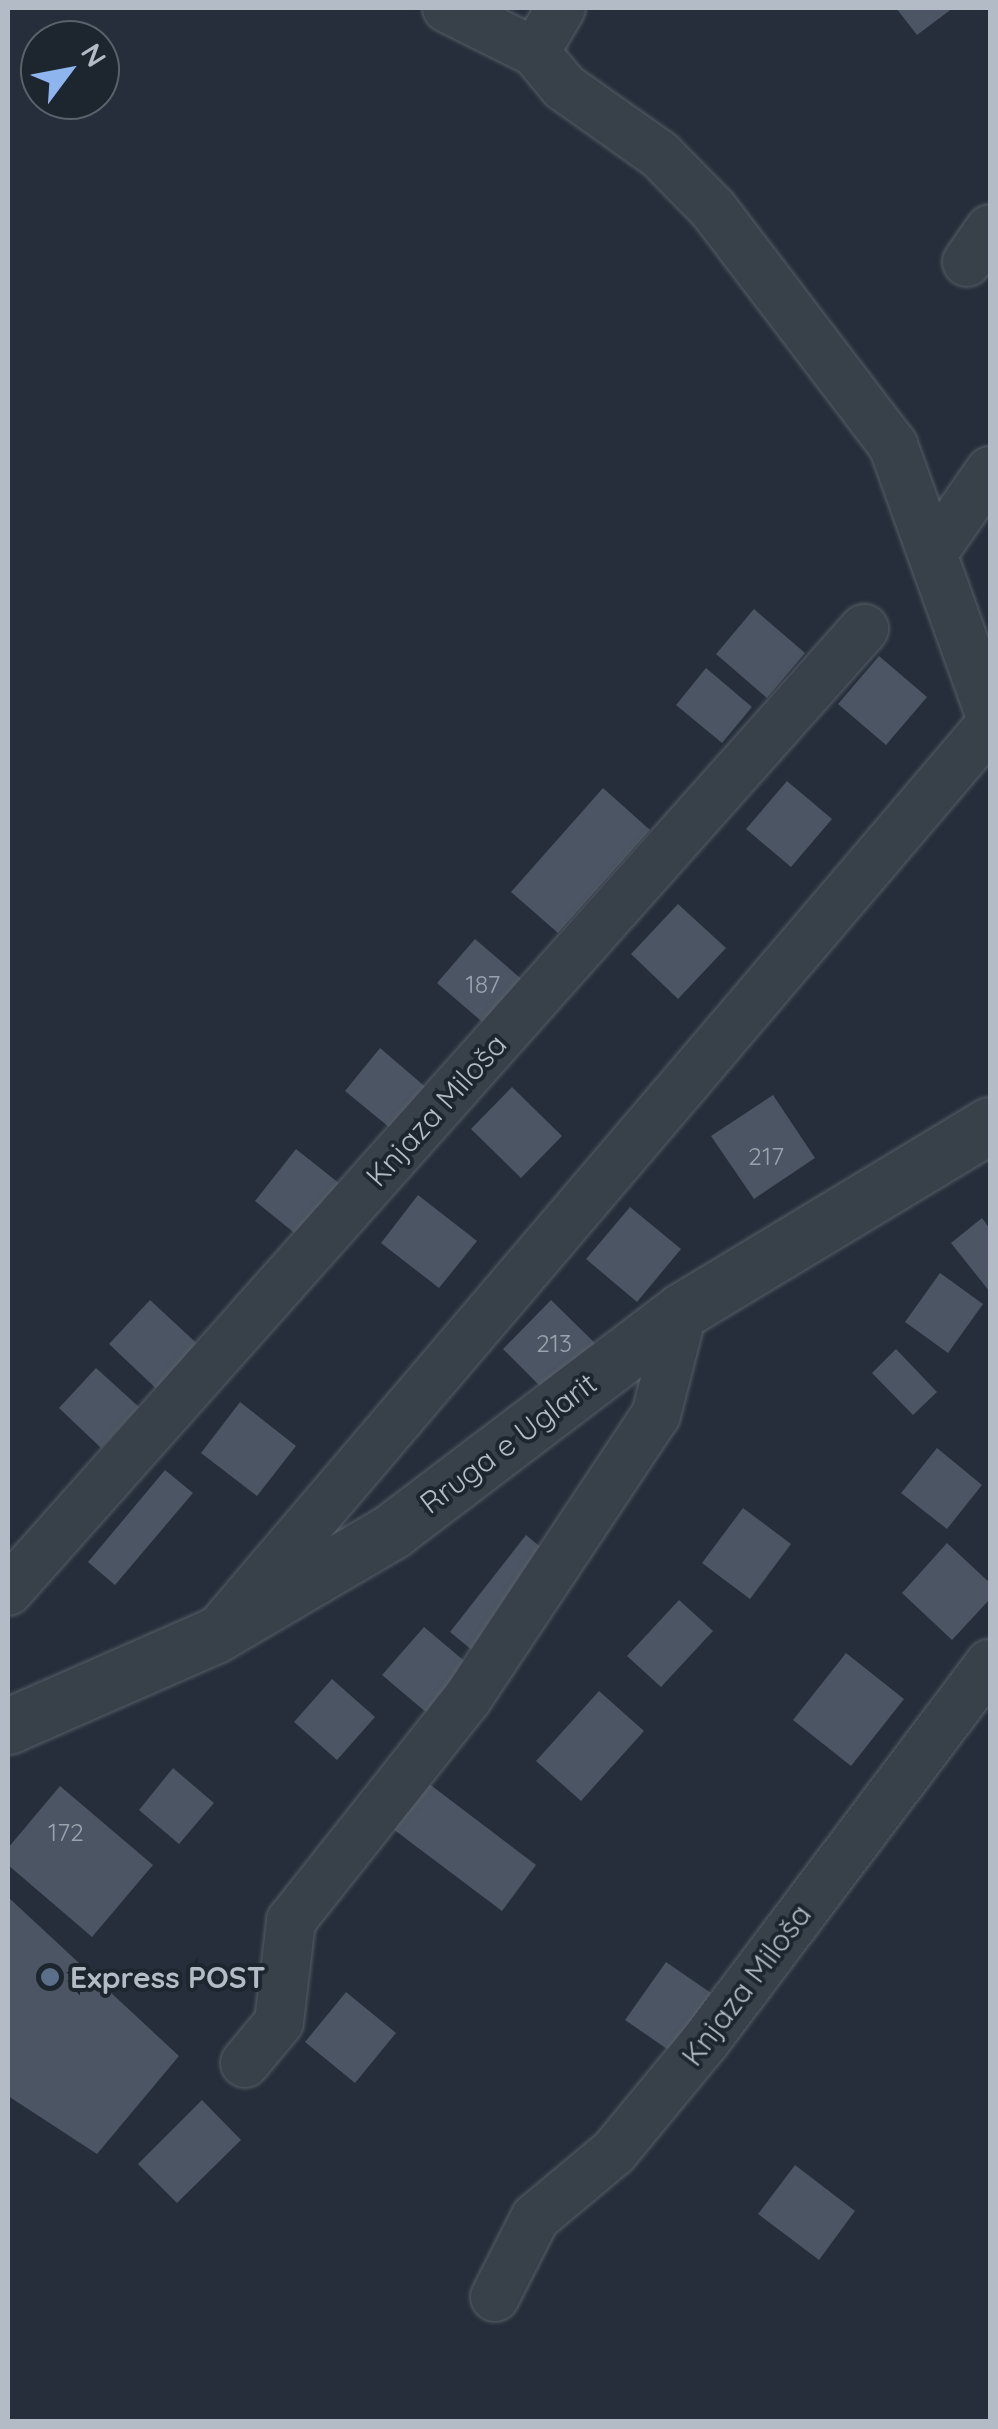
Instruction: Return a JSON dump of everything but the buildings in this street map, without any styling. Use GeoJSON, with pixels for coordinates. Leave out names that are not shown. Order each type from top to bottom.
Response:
{"type":"FeatureCollection","features":[{"type":"Feature","properties":{"kind":"street"},"geometry":{"type":"LineString","coordinates":[[447,8],[535,52],[564,87],[660,154],[714,210],[893,446],[990,715]]}},
{"type":"Feature","properties":{"kind":"street"},"geometry":{"type":"LineString","coordinates":[[535,52],[561,8]]}},
{"type":"Feature","properties":{"kind":"street"},"geometry":{"type":"LineString","coordinates":[[934,552],[990,471]]}},
{"type":"Feature","properties":{"kind":"street","name":"Knjaza Miloša"},"geometry":{"type":"LineString","coordinates":[[8,1591],[864,629]]}},
{"type":"Feature","properties":{"kind":"street"},"geometry":{"type":"LineString","coordinates":[[215,1635],[990,726]]}},
{"type":"Feature","properties":{"kind":"street","name":"Rruga e Uglarit"},"geometry":{"type":"LineString","coordinates":[[8,1726],[215,1635],[392,1531],[683,1310],[990,1125]]}},
{"type":"Feature","properties":{"kind":"street"},"geometry":{"type":"LineString","coordinates":[[245,2063],[279,2022],[292,1922],[467,1699],[656,1415],[683,1310]]}},
{"type":"Feature","properties":{"kind":"street","name":"Knjaza Miloša"},"geometry":{"type":"LineString","coordinates":[[496,2298],[535,2218],[614,2152],[708,2039],[990,1664]]}},
{"type":"Feature","properties":{"kind":"place","name":"Express POST"},"geometry":{"type":"Point","coordinates":[50,1977]}}]}
